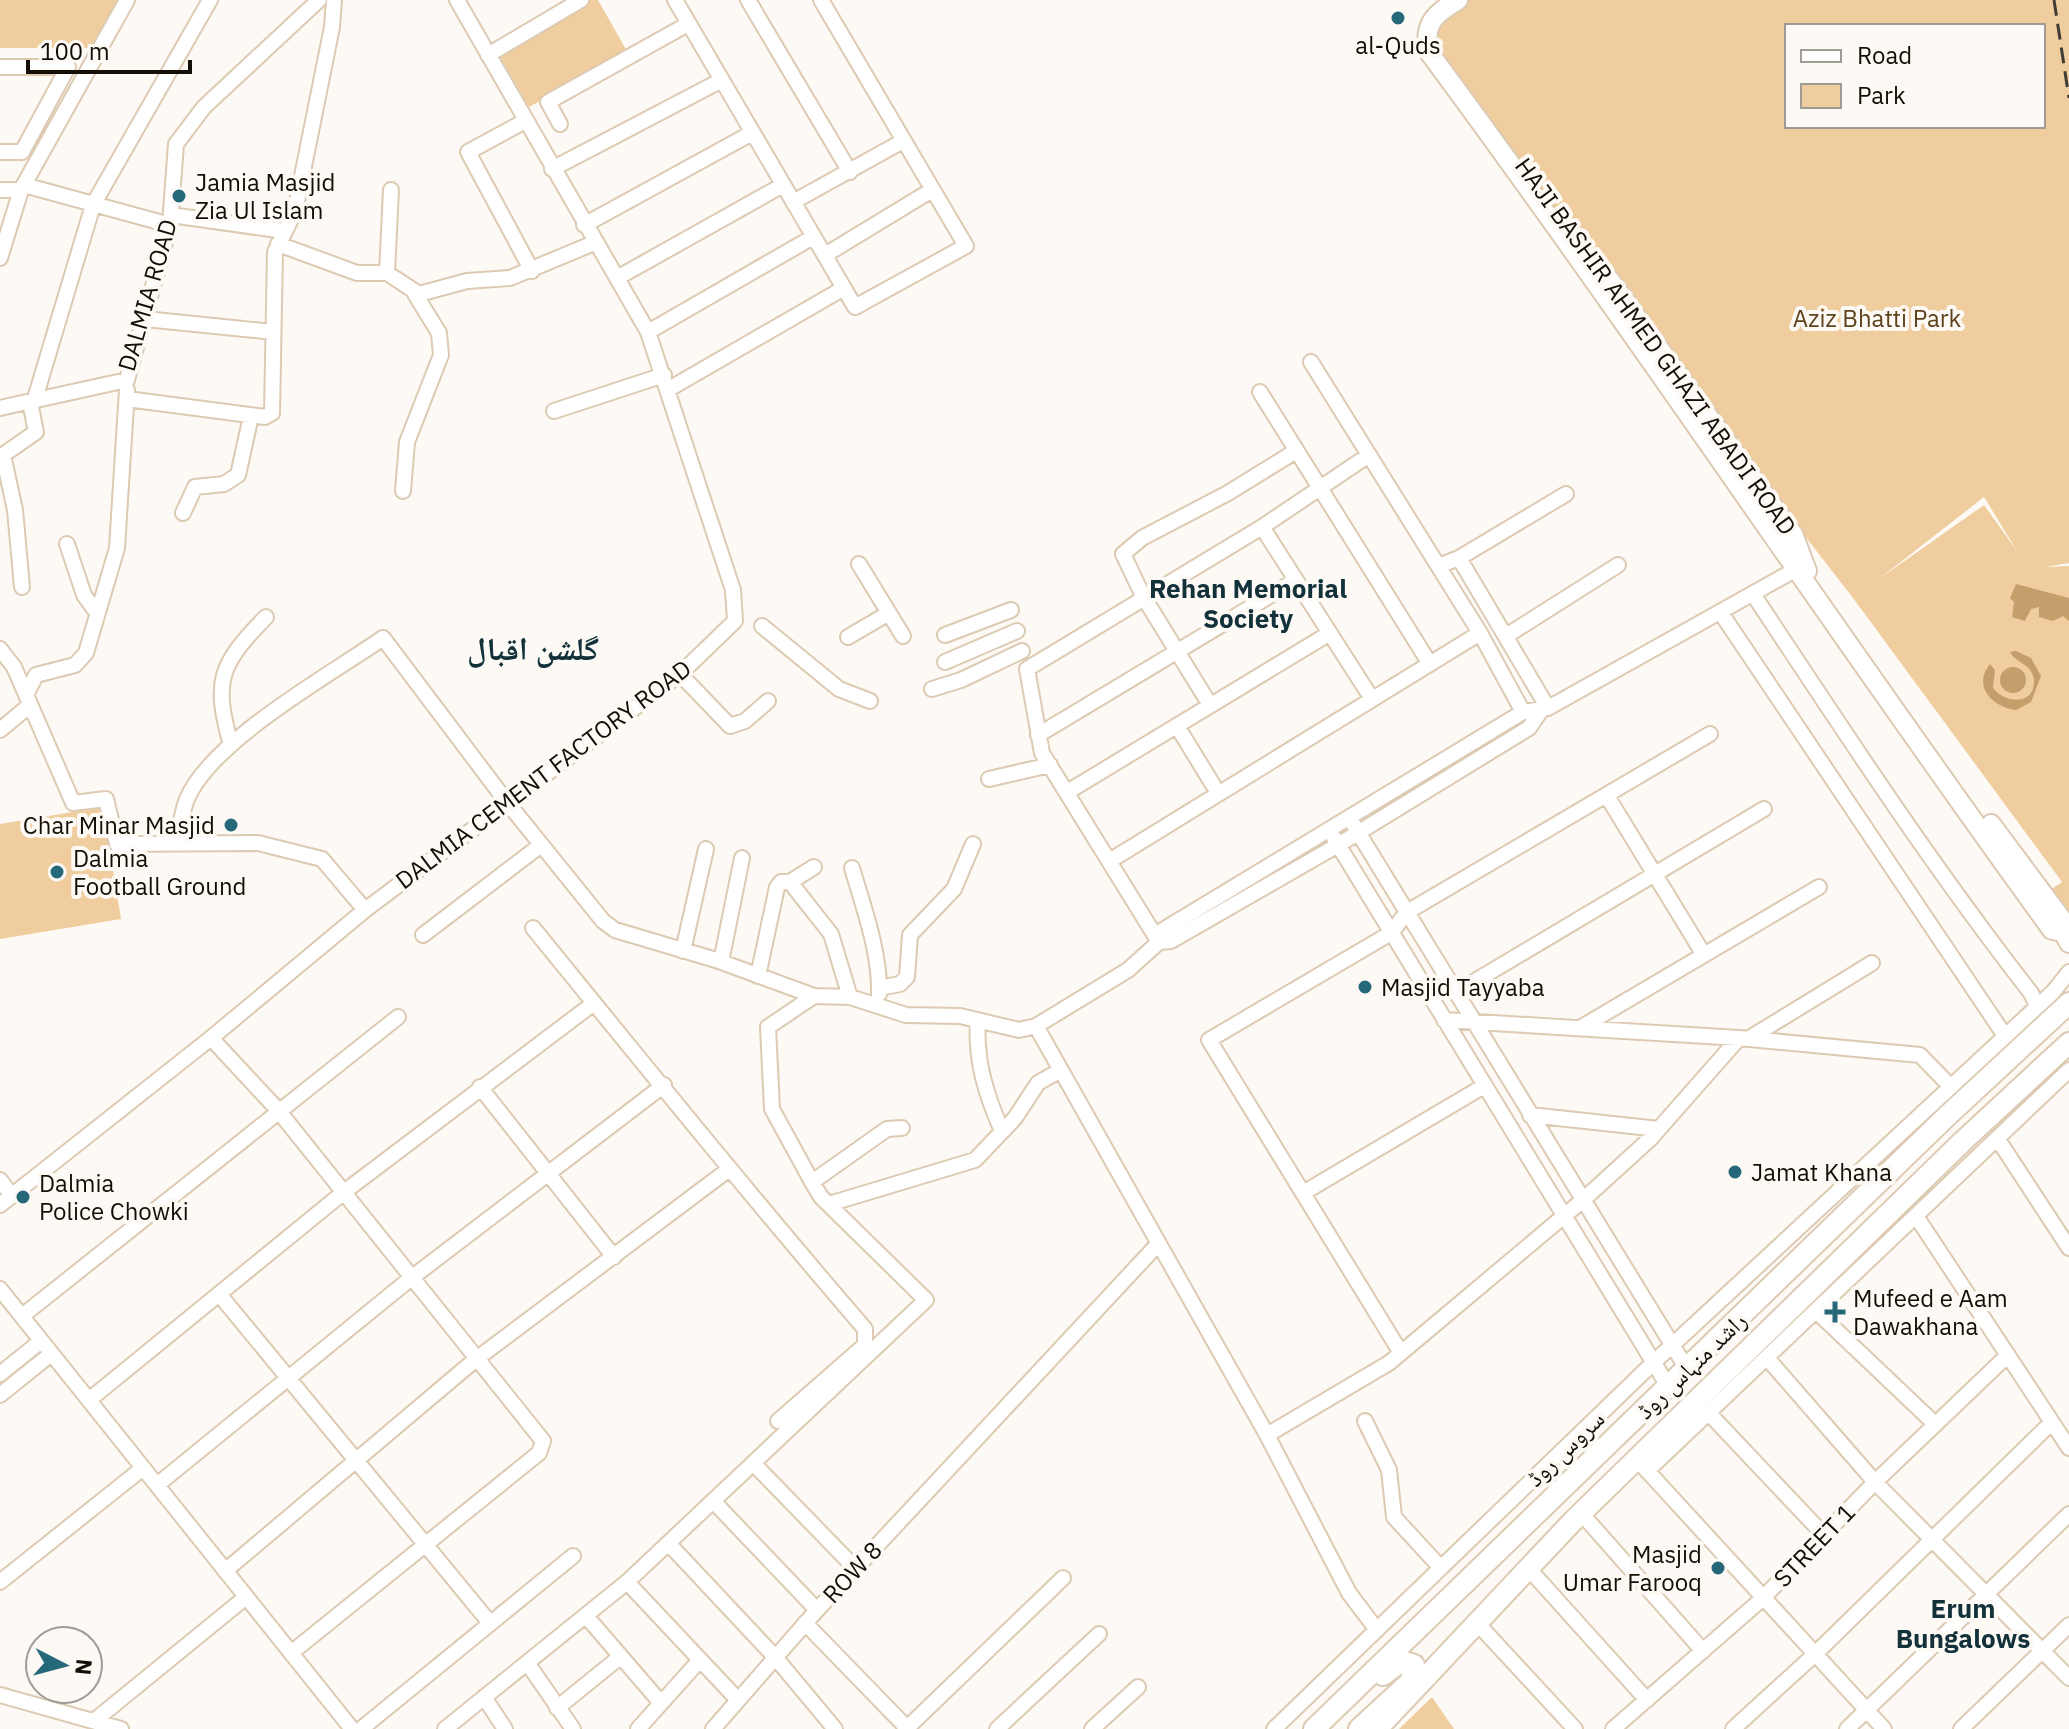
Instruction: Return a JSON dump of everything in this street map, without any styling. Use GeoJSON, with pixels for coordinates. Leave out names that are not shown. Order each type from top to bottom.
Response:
{"type":"FeatureCollection","features":[{"type":"Feature","properties":{"kind":"main road","name":"راشد منہاس روڈ"},"geometry":{"type":"LineString","coordinates":[[1314,1729],[1945,1118],[2069,1003]]}},
{"type":"Feature","properties":{"kind":"main road","name":"راشد منہاس روڈ"},"geometry":{"type":"LineString","coordinates":[[1377,1729],[1581,1513],[1642,1465],[1963,1141],[2069,1043]]}},
{"type":"Feature","properties":{"kind":"main road"},"geometry":{"type":"LineString","coordinates":[[1323,1729],[1394,1664],[1402,1661],[1414,1665],[1411,1681],[1359,1729]]}},
{"type":"Feature","properties":{"kind":"street"},"geometry":{"type":"LineString","coordinates":[[0,258],[22,187],[127,0]]}},
{"type":"Feature","properties":{"kind":"street"},"geometry":{"type":"LineString","coordinates":[[22,587],[15,510],[1,456],[36,432],[32,402],[93,205],[210,0]]}},
{"type":"Feature","properties":{"kind":"street"},"geometry":{"type":"LineString","coordinates":[[127,399],[251,416],[265,417],[272,413],[274,260],[295,211],[315,120],[334,0]]}},
{"type":"Feature","properties":{"kind":"street","name":"DALMIA CEMENT FACTORY ROAD"},"geometry":{"type":"LineString","coordinates":[[6,1200],[211,1038],[365,910],[506,801],[680,674],[735,621],[733,590],[667,382],[648,332],[594,243],[457,0]]}},
{"type":"Feature","properties":{"kind":"street"},"geometry":{"type":"LineString","coordinates":[[488,55],[581,0]]}},
{"type":"Feature","properties":{"kind":"street"},"geometry":{"type":"LineString","coordinates":[[675,0],[853,306],[857,307],[966,246],[821,0]]}},
{"type":"Feature","properties":{"kind":"street"},"geometry":{"type":"LineString","coordinates":[[748,0],[850,172]]}},
{"type":"Feature","properties":{"kind":"street","name":"HAJI BASHIR AHMED GHAZI ABADI ROAD"},"geometry":{"type":"LineString","coordinates":[[1458,0],[1438,5],[1425,35],[1428,51],[1546,210],[1800,567],[2052,930],[2066,938]]}},
{"type":"Feature","properties":{"kind":"street","name":"DALMIA ROAD"},"geometry":{"type":"LineString","coordinates":[[0,408],[127,380],[171,220],[176,144],[187,125],[315,2]]}},
{"type":"Feature","properties":{"kind":"street"},"geometry":{"type":"LineString","coordinates":[[560,124],[548,102],[688,24]]}},
{"type":"Feature","properties":{"kind":"street"},"geometry":{"type":"LineString","coordinates":[[0,67],[68,67],[22,152],[0,152]]}},
{"type":"Feature","properties":{"kind":"street"},"geometry":{"type":"LineString","coordinates":[[552,169],[720,81]]}},
{"type":"Feature","properties":{"kind":"street"},"geometry":{"type":"LineString","coordinates":[[525,121],[468,152],[532,271]]}},
{"type":"Feature","properties":{"kind":"street"},"geometry":{"type":"LineString","coordinates":[[584,225],[752,133]]}},
{"type":"Feature","properties":{"kind":"street"},"geometry":{"type":"LineString","coordinates":[[793,202],[903,141]]}},
{"type":"Feature","properties":{"kind":"street"},"geometry":{"type":"LineString","coordinates":[[617,278],[783,185]]}},
{"type":"Feature","properties":{"kind":"street"},"geometry":{"type":"LineString","coordinates":[[0,190],[22,187],[93,205],[281,238],[357,273],[387,273],[399,278],[415,294],[439,333],[441,355],[407,442],[403,459],[403,491]]}},
{"type":"Feature","properties":{"kind":"street"},"geometry":{"type":"LineString","coordinates":[[387,273],[391,190]]}},
{"type":"Feature","properties":{"kind":"street"},"geometry":{"type":"LineString","coordinates":[[825,255],[932,190]]}},
{"type":"Feature","properties":{"kind":"street"},"geometry":{"type":"LineString","coordinates":[[648,332],[813,237]]}},
{"type":"Feature","properties":{"kind":"street"},"geometry":{"type":"LineString","coordinates":[[415,294],[467,281],[510,278],[594,243]]}},
{"type":"Feature","properties":{"kind":"street"},"geometry":{"type":"LineString","coordinates":[[554,411],[667,382],[844,288]]}},
{"type":"Feature","properties":{"kind":"street"},"geometry":{"type":"LineString","coordinates":[[145,319],[273,332]]}},
{"type":"Feature","properties":{"kind":"street"},"geometry":{"type":"LineString","coordinates":[[1311,362],[1480,633],[1523,712]]}},
{"type":"Feature","properties":{"kind":"street"},"geometry":{"type":"LineString","coordinates":[[0,730],[28,700],[36,675],[75,665],[82,658],[117,548],[127,380]]}},
{"type":"Feature","properties":{"kind":"street"},"geometry":{"type":"LineString","coordinates":[[1260,392],[1430,664]]}},
{"type":"Feature","properties":{"kind":"street"},"geometry":{"type":"LineString","coordinates":[[183,513],[195,487],[224,484],[238,475],[251,416]]}},
{"type":"Feature","properties":{"kind":"street"},"geometry":{"type":"LineString","coordinates":[[1210,705],[1143,596],[1123,554],[1142,538],[1228,493],[1296,451]]}},
{"type":"Feature","properties":{"kind":"street"},"geometry":{"type":"LineString","coordinates":[[1159,942],[1069,791],[1042,753],[1027,669],[1143,596],[1262,527],[1369,455]]}},
{"type":"Feature","properties":{"kind":"street"},"geometry":{"type":"LineString","coordinates":[[1438,566],[1459,558],[1566,494]]}},
{"type":"Feature","properties":{"kind":"street"},"geometry":{"type":"LineString","coordinates":[[1262,527],[1372,699]]}},
{"type":"Feature","properties":{"kind":"street"},"geometry":{"type":"LineString","coordinates":[[67,544],[84,595],[97,613]]}},
{"type":"Feature","properties":{"kind":"street"},"geometry":{"type":"LineString","coordinates":[[1459,558],[1506,636],[1544,710]]}},
{"type":"Feature","properties":{"kind":"street"},"geometry":{"type":"LineString","coordinates":[[859,564],[903,636]]}},
{"type":"Feature","properties":{"kind":"street"},"geometry":{"type":"LineString","coordinates":[[1506,636],[1618,565]]}},
{"type":"Feature","properties":{"kind":"street"},"geometry":{"type":"LineString","coordinates":[[177,841],[187,798],[208,768],[231,745],[383,638],[506,801],[603,921],[615,930],[721,962],[814,996],[850,997],[906,1015],[960,1016],[1019,1030],[1036,1026],[1128,970],[1159,942],[1163,930],[1338,845],[1529,728],[1544,710],[1800,567]]}},
{"type":"Feature","properties":{"kind":"street"},"geometry":{"type":"LineString","coordinates":[[1038,735],[1296,580]]}},
{"type":"Feature","properties":{"kind":"street"},"geometry":{"type":"LineString","coordinates":[[1753,594],[1889,799],[2031,993],[2037,1006]]}},
{"type":"Feature","properties":{"kind":"street"},"geometry":{"type":"LineString","coordinates":[[945,635],[1011,610]]}},
{"type":"Feature","properties":{"kind":"street"},"geometry":{"type":"LineString","coordinates":[[848,637],[889,613]]}},
{"type":"Feature","properties":{"kind":"street"},"geometry":{"type":"LineString","coordinates":[[1721,613],[2005,1036]]}},
{"type":"Feature","properties":{"kind":"street"},"geometry":{"type":"LineString","coordinates":[[231,745],[220,705],[221,680],[238,646],[266,617]]}},
{"type":"Feature","properties":{"kind":"street"},"geometry":{"type":"LineString","coordinates":[[762,626],[773,639],[839,689],[870,701]]}},
{"type":"Feature","properties":{"kind":"street"},"geometry":{"type":"LineString","coordinates":[[945,662],[1017,631]]}},
{"type":"Feature","properties":{"kind":"street"},"geometry":{"type":"LineString","coordinates":[[1069,791],[1330,633]]}},
{"type":"Feature","properties":{"kind":"street"},"geometry":{"type":"LineString","coordinates":[[1111,860],[1480,633]]}},
{"type":"Feature","properties":{"kind":"street"},"geometry":{"type":"LineString","coordinates":[[0,649],[14,667],[73,803],[106,799],[117,844],[177,841],[258,843],[322,859],[365,910]]}},
{"type":"Feature","properties":{"kind":"street"},"geometry":{"type":"LineString","coordinates":[[932,689],[961,680],[1022,651]]}},
{"type":"Feature","properties":{"kind":"street"},"geometry":{"type":"LineString","coordinates":[[680,674],[730,726],[745,721],[768,701]]}},
{"type":"Feature","properties":{"kind":"street"},"geometry":{"type":"LineString","coordinates":[[1230,898],[1349,817],[1523,712],[1544,710]]}},
{"type":"Feature","properties":{"kind":"street"},"geometry":{"type":"LineString","coordinates":[[1177,726],[1218,793]]}},
{"type":"Feature","properties":{"kind":"street"},"geometry":{"type":"LineString","coordinates":[[1401,1353],[1209,1040],[1391,933],[1407,912],[1710,734]]}},
{"type":"Feature","properties":{"kind":"street"},"geometry":{"type":"LineString","coordinates":[[989,779],[1050,765]]}},
{"type":"Feature","properties":{"kind":"street"},"geometry":{"type":"LineString","coordinates":[[1607,796],[1704,955]]}},
{"type":"Feature","properties":{"kind":"street"},"geometry":{"type":"LineString","coordinates":[[1455,993],[1764,809]]}},
{"type":"Feature","properties":{"kind":"street"},"geometry":{"type":"LineString","coordinates":[[1349,817],[1687,1369]]}},
{"type":"Feature","properties":{"kind":"street"},"geometry":{"type":"LineString","coordinates":[[1330,831],[1668,1386]]}},
{"type":"Feature","properties":{"kind":"street"},"geometry":{"type":"LineString","coordinates":[[879,988],[900,984],[907,977],[910,935],[954,889],[973,844]]}},
{"type":"Feature","properties":{"kind":"street"},"geometry":{"type":"LineString","coordinates":[[423,935],[541,845]]}},
{"type":"Feature","properties":{"kind":"street"},"geometry":{"type":"LineString","coordinates":[[683,951],[706,849]]}},
{"type":"Feature","properties":{"kind":"street"},"geometry":{"type":"LineString","coordinates":[[721,962],[742,858]]}},
{"type":"Feature","properties":{"kind":"street"},"geometry":{"type":"LineString","coordinates":[[758,976],[777,887],[781,882],[790,882],[814,867]]}},
{"type":"Feature","properties":{"kind":"street"},"geometry":{"type":"LineString","coordinates":[[852,868],[870,930],[879,1006]]}},
{"type":"Feature","properties":{"kind":"street"},"geometry":{"type":"LineString","coordinates":[[790,882],[831,934],[850,997]]}},
{"type":"Feature","properties":{"kind":"street"},"geometry":{"type":"LineString","coordinates":[[1580,1028],[1819,887]]}},
{"type":"Feature","properties":{"kind":"street"},"geometry":{"type":"LineString","coordinates":[[533,928],[664,1085],[728,1170],[867,1335],[865,1345],[778,1421]]}},
{"type":"Feature","properties":{"kind":"street"},"geometry":{"type":"LineString","coordinates":[[1267,1435],[1401,1353],[1583,1200],[1659,1129],[1744,1039],[1872,963]]}},
{"type":"Feature","properties":{"kind":"street","name":"سروس روڈ"},"geometry":{"type":"LineString","coordinates":[[1274,1729],[1653,1363],[1951,1087],[2069,972]]}},
{"type":"Feature","properties":{"kind":"street"},"geometry":{"type":"LineString","coordinates":[[445,1729],[627,1582],[926,1300],[829,1204],[812,1182],[772,1109],[768,1027],[814,996]]}},
{"type":"Feature","properties":{"kind":"street"},"geometry":{"type":"LineString","coordinates":[[89,1400],[344,1192],[594,1003]]}},
{"type":"Feature","properties":{"kind":"street"},"geometry":{"type":"LineString","coordinates":[[22,1316],[277,1109],[398,1017]]}},
{"type":"Feature","properties":{"kind":"street"},"geometry":{"type":"LineString","coordinates":[[1444,1020],[1470,1019],[1744,1039],[1920,1055],[1951,1087]]}},
{"type":"Feature","properties":{"kind":"street"},"geometry":{"type":"LineString","coordinates":[[978,1020],[976,1049],[980,1071],[1002,1131]]}},
{"type":"Feature","properties":{"kind":"street"},"geometry":{"type":"LineString","coordinates":[[1036,1026],[1267,1435],[1349,1593],[1377,1630]]}},
{"type":"Feature","properties":{"kind":"street"},"geometry":{"type":"LineString","coordinates":[[211,1038],[277,1109],[410,1279],[543,1441],[543,1448],[291,1653]]}},
{"type":"Feature","properties":{"kind":"street"},"geometry":{"type":"LineString","coordinates":[[829,1204],[975,1160],[1002,1131],[1038,1083],[1061,1070]]}},
{"type":"Feature","properties":{"kind":"street"},"geometry":{"type":"LineString","coordinates":[[1824,1535],[1702,1406],[1767,1358],[2069,1070]]}},
{"type":"Feature","properties":{"kind":"street"},"geometry":{"type":"LineString","coordinates":[[157,1485],[410,1279],[546,1172],[664,1085]]}},
{"type":"Feature","properties":{"kind":"street"},"geometry":{"type":"LineString","coordinates":[[1303,1193],[1484,1086]]}},
{"type":"Feature","properties":{"kind":"street"},"geometry":{"type":"LineString","coordinates":[[480,1087],[614,1257]]}},
{"type":"Feature","properties":{"kind":"street"},"geometry":{"type":"LineString","coordinates":[[1530,1115],[1659,1129]]}},
{"type":"Feature","properties":{"kind":"street"},"geometry":{"type":"LineString","coordinates":[[812,1182],[887,1129],[902,1128]]}},
{"type":"Feature","properties":{"kind":"street"},"geometry":{"type":"LineString","coordinates":[[1997,1138],[2069,1248]]}},
{"type":"Feature","properties":{"kind":"street"},"geometry":{"type":"LineString","coordinates":[[225,1571],[475,1360],[728,1170]]}},
{"type":"Feature","properties":{"kind":"street"},"geometry":{"type":"LineString","coordinates":[[0,1180],[6,1200]]}},
{"type":"Feature","properties":{"kind":"street"},"geometry":{"type":"LineString","coordinates":[[1916,1216],[2069,1448]]}},
{"type":"Feature","properties":{"kind":"street","name":"ROW 8"},"geometry":{"type":"LineString","coordinates":[[713,1729],[855,1568],[1159,1243]]}},
{"type":"Feature","properties":{"kind":"street"},"geometry":{"type":"LineString","coordinates":[[0,1289],[352,1729]]}},
{"type":"Feature","properties":{"kind":"street"},"geometry":{"type":"LineString","coordinates":[[219,1294],[490,1623]]}},
{"type":"Feature","properties":{"kind":"street"},"geometry":{"type":"LineString","coordinates":[[1816,1311],[1935,1424]]}},
{"type":"Feature","properties":{"kind":"street"},"geometry":{"type":"LineString","coordinates":[[0,1374],[41,1341]]}},
{"type":"Feature","properties":{"kind":"street"},"geometry":{"type":"LineString","coordinates":[[2,1389],[51,1354]]}},
{"type":"Feature","properties":{"kind":"street","name":"STREET 1"},"geometry":{"type":"LineString","coordinates":[[1613,1729],[1762,1599],[1875,1482],[2008,1355]]}},
{"type":"Feature","properties":{"kind":"street"},"geometry":{"type":"LineString","coordinates":[[1767,1358],[1875,1482],[2069,1678]]}},
{"type":"Feature","properties":{"kind":"street"},"geometry":{"type":"LineString","coordinates":[[1365,1421],[1389,1470],[1394,1517],[1441,1568]]}},
{"type":"Feature","properties":{"kind":"street"},"geometry":{"type":"LineString","coordinates":[[1733,1729],[1814,1655],[1930,1538],[2052,1422]]}},
{"type":"Feature","properties":{"kind":"street"},"geometry":{"type":"LineString","coordinates":[[754,1464],[855,1568]]}},
{"type":"Feature","properties":{"kind":"street"},"geometry":{"type":"LineString","coordinates":[[1642,1465],[1884,1729]]}},
{"type":"Feature","properties":{"kind":"street"},"geometry":{"type":"LineString","coordinates":[[0,1582],[143,1468]]}},
{"type":"Feature","properties":{"kind":"street"},"geometry":{"type":"LineString","coordinates":[[714,1502],[817,1610]]}},
{"type":"Feature","properties":{"kind":"street"},"geometry":{"type":"LineString","coordinates":[[1581,1513],[1703,1651]]}},
{"type":"Feature","properties":{"kind":"street"},"geometry":{"type":"LineString","coordinates":[[1847,1729],[2069,1514]]}},
{"type":"Feature","properties":{"kind":"street"},"geometry":{"type":"LineString","coordinates":[[669,1544],[775,1657],[835,1729]]}},
{"type":"Feature","properties":{"kind":"street"},"geometry":{"type":"LineString","coordinates":[[361,1729],[573,1556]]}},
{"type":"Feature","properties":{"kind":"street"},"geometry":{"type":"LineString","coordinates":[[1529,1569],[1647,1700]]}},
{"type":"Feature","properties":{"kind":"street"},"geometry":{"type":"LineString","coordinates":[[805,1623],[913,1726],[1063,1578]]}},
{"type":"Feature","properties":{"kind":"street"},"geometry":{"type":"LineString","coordinates":[[627,1582],[738,1700]]}},
{"type":"Feature","properties":{"kind":"street"},"geometry":{"type":"LineString","coordinates":[[94,1721],[246,1597]]}},
{"type":"Feature","properties":{"kind":"street"},"geometry":{"type":"LineString","coordinates":[[586,1616],[661,1703]]}},
{"type":"Feature","properties":{"kind":"street"},"geometry":{"type":"LineString","coordinates":[[1478,1624],[1575,1729]]}},
{"type":"Feature","properties":{"kind":"street"},"geometry":{"type":"LineString","coordinates":[[1961,1729],[2069,1625]]}},
{"type":"Feature","properties":{"kind":"street"},"geometry":{"type":"LineString","coordinates":[[997,1729],[1099,1634]]}},
{"type":"Feature","properties":{"kind":"street"},"geometry":{"type":"LineString","coordinates":[[557,1708],[620,1657]]}},
{"type":"Feature","properties":{"kind":"street"},"geometry":{"type":"LineString","coordinates":[[638,1729],[699,1661]]}},
{"type":"Feature","properties":{"kind":"street"},"geometry":{"type":"LineString","coordinates":[[528,1664],[573,1729]]}},
{"type":"Feature","properties":{"kind":"street"},"geometry":{"type":"LineString","coordinates":[[1092,1729],[1138,1687]]}},
{"type":"Feature","properties":{"kind":"street"},"geometry":{"type":"LineString","coordinates":[[0,1695],[121,1729]]}},
{"type":"Feature","properties":{"kind":"street"},"geometry":{"type":"LineString","coordinates":[[484,1697],[505,1729]]}},
{"type":"Feature","properties":{"kind":"green space"},"geometry":{"type":"Polygon","coordinates":[[[0,0],[119,0],[92,48],[0,48],[0,0]]]}},
{"type":"Feature","properties":{"kind":"green space"},"geometry":{"type":"Polygon","coordinates":[[[591,0],[598,0],[628,53],[529,107],[499,55],[591,0]]]}},
{"type":"Feature","properties":{"kind":"green space","name":"Aziz Bhatti Park"},"geometry":{"type":"Polygon","coordinates":[[[1459,0],[2069,0],[2069,563],[2045,567],[2069,566],[2069,931],[2043,895],[2062,882],[1853,598],[1428,51],[1441,11],[1459,0]],[[1984,497],[1879,579],[1984,505],[2017,551],[1984,497]]]}},
{"type":"Feature","properties":{"kind":"green space","name":"Dalmia Football Ground"},"geometry":{"type":"Polygon","coordinates":[[[103,807],[121,919],[0,939],[0,824],[103,807]]]}},
{"type":"Feature","properties":{"kind":"green space"},"geometry":{"type":"Polygon","coordinates":[[[1432,1697],[1454,1729],[1399,1729],[1432,1697]]]}},
{"type":"Feature","properties":{"kind":"shaded area"},"geometry":{"type":"Polygon","coordinates":[[[2016,584],[2069,598],[2069,621],[2063,616],[2053,621],[2039,617],[2039,607],[2031,609],[2025,621],[2012,617],[2014,602],[2010,598],[2016,584]]]}},
{"type":"Feature","properties":{"kind":"shaded area"},"geometry":{"type":"Polygon","coordinates":[[[2016,651],[2031,658],[2041,676],[2031,702],[2016,710],[1992,700],[1983,680],[1990,664],[1995,670],[1993,688],[1998,693],[2018,700],[2030,695],[2033,674],[2010,652],[2016,651]]]}},
{"type":"Feature","properties":{"kind":"shaded area"},"geometry":{"type":"Polygon","coordinates":[[[2013,667],[2022,671],[2026,680],[2022,689],[2013,693],[2004,689],[2000,680],[2004,671],[2013,667]]]}},
{"type":"Feature","properties":{"kind":"railway"},"geometry":{"type":"LineString","coordinates":[[2054,0],[2069,98]]}},
{"type":"Feature","properties":{"kind":"place","name":"al-Quds"},"geometry":{"type":"Point","coordinates":[1398,18]}},
{"type":"Feature","properties":{"kind":"place","name":"Jamia Masjid Zia Ul Islam"},"geometry":{"type":"Point","coordinates":[179,196]}},
{"type":"Feature","properties":{"kind":"place","name":"Char Minar Masjid"},"geometry":{"type":"Point","coordinates":[231,825]}},
{"type":"Feature","properties":{"kind":"place","name":"Dalmia Football Ground"},"geometry":{"type":"Point","coordinates":[57,872]}},
{"type":"Feature","properties":{"kind":"place","name":"Masjid Tayyaba"},"geometry":{"type":"Point","coordinates":[1365,987]}},
{"type":"Feature","properties":{"kind":"place","name":"Jamat Khana"},"geometry":{"type":"Point","coordinates":[1735,1172]}},
{"type":"Feature","properties":{"kind":"place","name":"Dalmia Police Chowki"},"geometry":{"type":"Point","coordinates":[23,1197]}},
{"type":"Feature","properties":{"kind":"place","name":"Mufeed e Aam Dawakhana"},"geometry":{"type":"Point","coordinates":[1835,1312]}},
{"type":"Feature","properties":{"kind":"place","name":"Masjid Umar Farooq"},"geometry":{"type":"Point","coordinates":[1718,1568]}},
{"type":"Feature","properties":{"kind":"district","name":"Rehan Memorial Society"},"geometry":{"type":"Point","coordinates":[1248,603]}},
{"type":"Feature","properties":{"kind":"district","name":"گلشن اقبال"},"geometry":{"type":"Point","coordinates":[533,648]}},
{"type":"Feature","properties":{"kind":"district","name":"Erum Bungalows"},"geometry":{"type":"Point","coordinates":[1963,1623]}}]}
